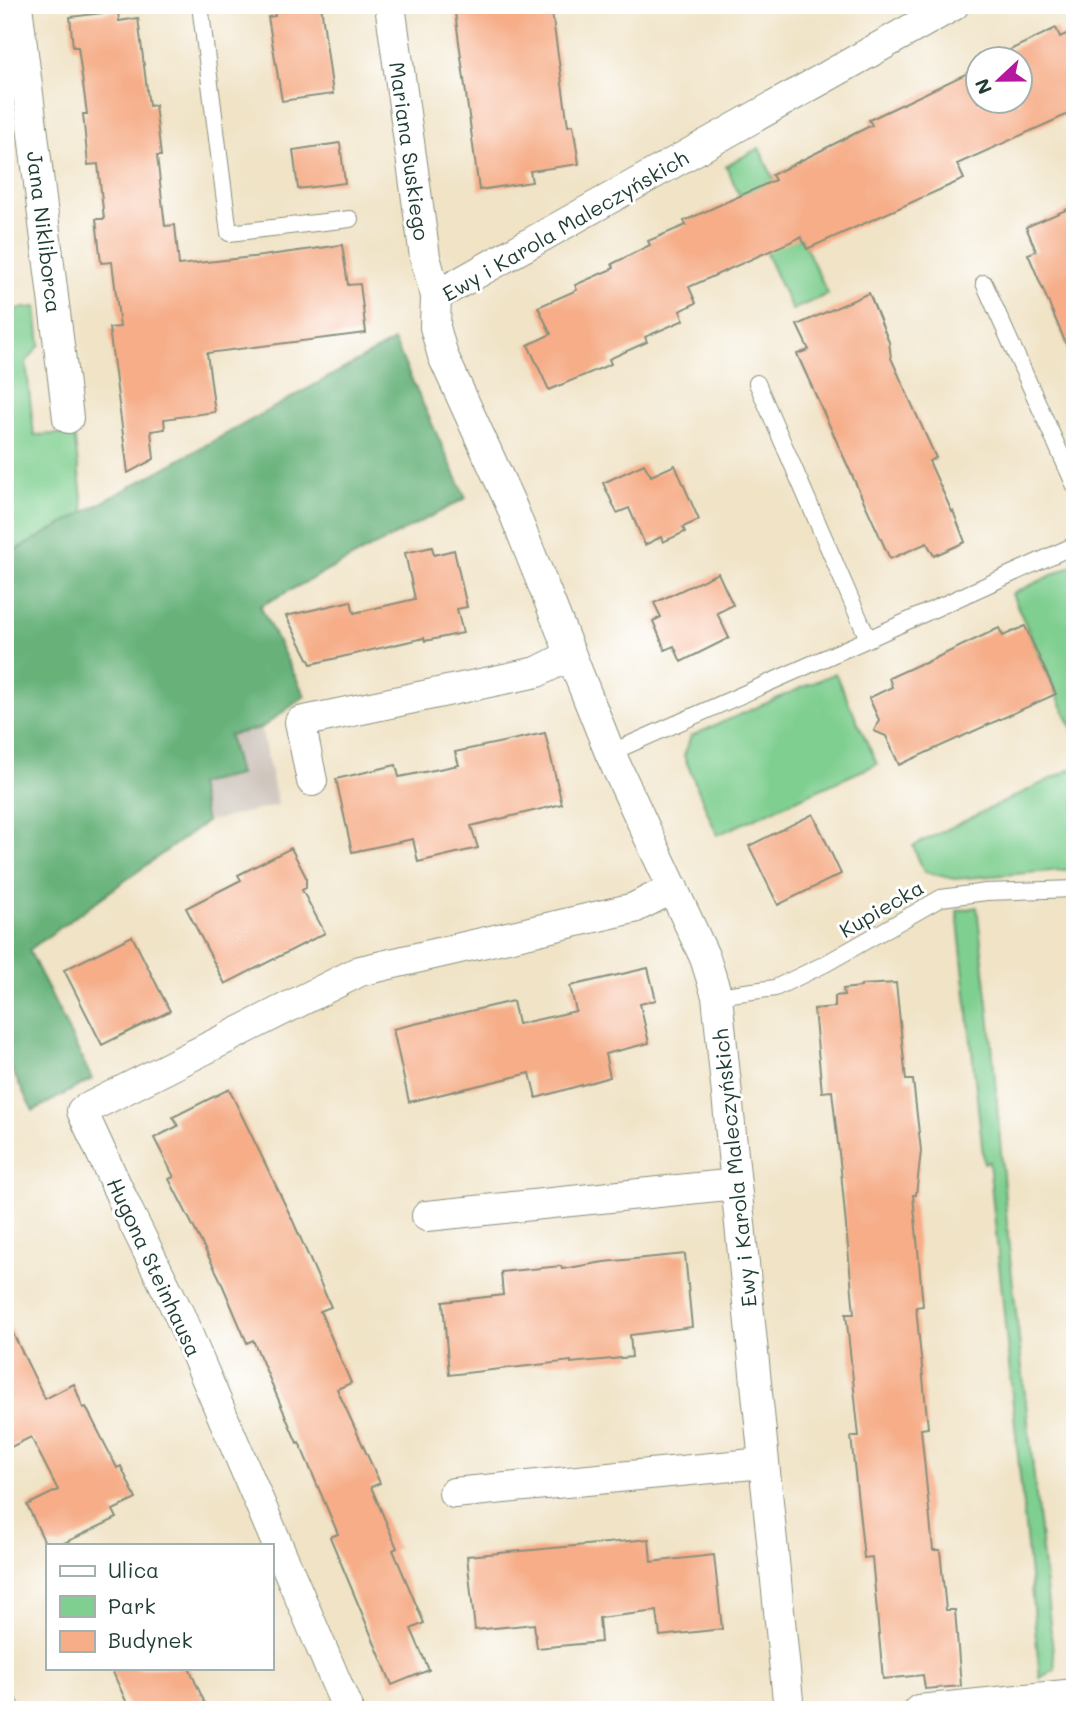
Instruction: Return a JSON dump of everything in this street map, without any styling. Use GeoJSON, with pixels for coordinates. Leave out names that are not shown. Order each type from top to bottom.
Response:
{"type":"FeatureCollection","features":[{"type":"Feature","properties":{"kind":"street","name":"Jana Nikliborca"},"geometry":{"type":"LineString","coordinates":[[17,5],[68,418]]}},
{"type":"Feature","properties":{"kind":"street","name":"Mariana Suskiego"},"geometry":{"type":"LineString","coordinates":[[390,5],[425,257],[436,296]]}},
{"type":"Feature","properties":{"kind":"street","name":"Ewy i Karola Maleczyńskich"},"geometry":{"type":"LineString","coordinates":[[789,1710],[717,996],[705,958],[610,753],[512,505],[443,356],[435,327],[436,296],[954,5]]}},
{"type":"Feature","properties":{"kind":"street"},"geometry":{"type":"LineString","coordinates":[[312,781],[300,722],[537,671],[571,655]]}},
{"type":"Feature","properties":{"kind":"street","name":"Hugona Steinhausa"},"geometry":{"type":"LineString","coordinates":[[348,1710],[179,1314],[82,1111],[360,971],[634,908],[673,888]]}},
{"type":"Feature","properties":{"kind":"street"},"geometry":{"type":"LineString","coordinates":[[427,1216],[736,1184]]}},
{"type":"Feature","properties":{"kind":"street"},"geometry":{"type":"LineString","coordinates":[[454,1493],[763,1463]]}},
{"type":"Feature","properties":{"kind":"street"},"geometry":{"type":"LineString","coordinates":[[919,1710],[1075,1693]]}},
{"type":"Feature","properties":{"kind":"lane"},"geometry":{"type":"LineString","coordinates":[[200,5],[229,233],[350,219]]}},
{"type":"Feature","properties":{"kind":"lane"},"geometry":{"type":"LineString","coordinates":[[984,283],[1075,486]]}},
{"type":"Feature","properties":{"kind":"lane"},"geometry":{"type":"LineString","coordinates":[[757,383],[868,639]]}},
{"type":"Feature","properties":{"kind":"lane"},"geometry":{"type":"LineString","coordinates":[[610,753],[1075,545]]}},
{"type":"Feature","properties":{"kind":"lane","name":"Kupiecka"},"geometry":{"type":"LineString","coordinates":[[717,996],[775,988],[825,964],[941,898],[986,892],[1075,889]]}},
{"type":"Feature","properties":{"kind":"shaded area"},"geometry":{"type":"Polygon","coordinates":[[[261,728],[278,805],[206,822],[197,784],[239,775],[229,735],[261,728]]]}},
{"type":"Feature","properties":{"kind":"green space"},"geometry":{"type":"Polygon","coordinates":[[[759,148],[828,294],[792,310],[726,166],[759,148]]]}},
{"type":"Feature","properties":{"kind":"green space"},"geometry":{"type":"Polygon","coordinates":[[[36,307],[40,345],[26,362],[34,435],[74,433],[84,513],[5,556],[5,310],[36,307]]]}},
{"type":"Feature","properties":{"kind":"green space"},"geometry":{"type":"Polygon","coordinates":[[[394,341],[466,498],[260,606],[305,696],[261,728],[229,735],[239,775],[198,784],[206,822],[29,950],[92,1079],[33,1111],[5,1057],[5,556],[394,341]]]}},
{"type":"Feature","properties":{"kind":"green space"},"geometry":{"type":"Polygon","coordinates":[[[1075,564],[1075,735],[1012,594],[1075,564]]]}},
{"type":"Feature","properties":{"kind":"green space"},"geometry":{"type":"Polygon","coordinates":[[[835,673],[877,764],[717,835],[684,756],[691,736],[835,673]]]}},
{"type":"Feature","properties":{"kind":"green space"},"geometry":{"type":"Polygon","coordinates":[[[1075,767],[1075,869],[954,879],[924,872],[913,846],[1075,767]]]}},
{"type":"Feature","properties":{"kind":"green space"},"geometry":{"type":"Polygon","coordinates":[[[977,907],[991,1032],[1009,1248],[1055,1669],[1040,1678],[989,1162],[984,1163],[957,911],[977,907]]]}},
{"type":"Feature","properties":{"kind":"building"},"geometry":{"type":"Polygon","coordinates":[[[273,5],[321,5],[333,94],[282,101],[268,17],[275,16],[273,5]]]}},
{"type":"Feature","properties":{"kind":"building"},"geometry":{"type":"Polygon","coordinates":[[[454,5],[551,5],[568,126],[573,125],[579,164],[530,171],[532,182],[479,190],[454,5]]]}},
{"type":"Feature","properties":{"kind":"building"},"geometry":{"type":"Polygon","coordinates":[[[118,11],[119,21],[138,18],[149,106],[155,105],[161,156],[157,156],[165,226],[175,225],[179,265],[342,245],[348,285],[360,284],[366,333],[207,353],[215,412],[164,419],[165,429],[151,431],[154,459],[128,473],[109,328],[120,327],[112,262],[101,263],[96,219],[104,219],[98,164],[88,165],[83,114],[87,114],[78,47],[73,47],[70,17],[118,11]]]}},
{"type":"Feature","properties":{"kind":"building"},"geometry":{"type":"Polygon","coordinates":[[[1056,28],[1060,37],[1075,30],[1075,111],[957,164],[964,179],[807,249],[801,237],[689,287],[696,303],[680,311],[684,320],[645,337],[647,342],[609,359],[611,364],[549,390],[528,345],[551,334],[538,307],[577,290],[575,285],[614,268],[612,264],[650,245],[648,241],[686,225],[684,221],[775,180],[772,175],[872,125],[869,120],[964,75],[964,116],[1034,116],[1034,46],[1018,46],[1056,28]]]}},
{"type":"Feature","properties":{"kind":"building"},"geometry":{"type":"Polygon","coordinates":[[[340,143],[345,183],[298,189],[293,150],[340,143]]]}},
{"type":"Feature","properties":{"kind":"building"},"geometry":{"type":"Polygon","coordinates":[[[1075,206],[1074,363],[1028,254],[1036,251],[1026,227],[1075,206]]]}},
{"type":"Feature","properties":{"kind":"building"},"geometry":{"type":"Polygon","coordinates":[[[869,293],[889,342],[891,358],[936,458],[929,461],[965,542],[934,556],[927,543],[890,559],[797,354],[809,350],[797,325],[869,293]]]}},
{"type":"Feature","properties":{"kind":"building"},"geometry":{"type":"Polygon","coordinates":[[[644,464],[651,476],[675,465],[699,520],[683,527],[685,532],[663,542],[661,537],[645,545],[629,508],[617,513],[603,483],[644,464]]]}},
{"type":"Feature","properties":{"kind":"building"},"geometry":{"type":"Polygon","coordinates":[[[432,547],[434,555],[454,550],[467,607],[457,609],[463,633],[425,641],[424,638],[311,664],[286,616],[351,601],[354,613],[415,599],[405,553],[432,547]]]}},
{"type":"Feature","properties":{"kind":"building"},"geometry":{"type":"Polygon","coordinates":[[[718,573],[733,605],[717,613],[729,638],[681,662],[674,646],[665,650],[653,621],[661,617],[654,603],[718,573]]]}},
{"type":"Feature","properties":{"kind":"building"},"geometry":{"type":"Polygon","coordinates":[[[1025,626],[1056,694],[899,765],[886,736],[874,731],[879,720],[869,698],[892,687],[889,678],[999,628],[1003,636],[1025,626]]]}},
{"type":"Feature","properties":{"kind":"building"},"geometry":{"type":"Polygon","coordinates":[[[545,733],[562,804],[471,826],[478,848],[418,862],[413,839],[352,852],[336,779],[396,765],[399,777],[459,765],[455,752],[545,733]]]}},
{"type":"Feature","properties":{"kind":"building"},"geometry":{"type":"Polygon","coordinates":[[[813,814],[841,874],[778,905],[749,846],[813,814]]]}},
{"type":"Feature","properties":{"kind":"building"},"geometry":{"type":"Polygon","coordinates":[[[291,848],[306,877],[306,888],[302,890],[325,933],[225,984],[186,908],[241,880],[238,875],[291,848]]]}},
{"type":"Feature","properties":{"kind":"building"},"geometry":{"type":"Polygon","coordinates":[[[132,936],[170,1011],[102,1045],[64,970],[132,936]]]}},
{"type":"Feature","properties":{"kind":"building"},"geometry":{"type":"Polygon","coordinates":[[[648,968],[656,1000],[640,1004],[649,1043],[605,1054],[610,1077],[536,1098],[530,1073],[409,1102],[393,1029],[513,1001],[518,1024],[576,1011],[570,986],[648,968]]]}},
{"type":"Feature","properties":{"kind":"building"},"geometry":{"type":"Polygon","coordinates":[[[896,983],[906,1080],[913,1080],[921,1151],[916,1195],[913,1195],[923,1306],[916,1307],[928,1428],[921,1429],[933,1550],[940,1550],[946,1610],[955,1610],[961,1686],[925,1689],[923,1675],[883,1679],[872,1557],[864,1558],[851,1436],[859,1436],[846,1314],[854,1314],[841,1171],[832,1091],[822,1092],[814,1009],[835,1007],[835,996],[844,995],[843,989],[896,983]]]}},
{"type":"Feature","properties":{"kind":"building"},"geometry":{"type":"Polygon","coordinates":[[[229,1089],[331,1307],[320,1311],[351,1383],[337,1389],[380,1483],[371,1487],[397,1548],[393,1550],[424,1623],[411,1629],[429,1670],[392,1685],[330,1537],[338,1534],[299,1442],[297,1443],[253,1340],[247,1343],[219,1277],[169,1179],[174,1177],[154,1138],[178,1126],[173,1117],[229,1089]]]}},
{"type":"Feature","properties":{"kind":"building"},"geometry":{"type":"Polygon","coordinates":[[[685,1254],[692,1327],[630,1335],[632,1357],[449,1375],[443,1302],[503,1295],[501,1272],[561,1266],[562,1269],[685,1254]]]}},
{"type":"Feature","properties":{"kind":"building"},"geometry":{"type":"Polygon","coordinates":[[[5,1317],[45,1399],[74,1384],[83,1408],[86,1407],[117,1468],[121,1466],[136,1499],[113,1510],[117,1518],[62,1544],[46,1545],[27,1505],[58,1490],[31,1437],[5,1450],[5,1317]]]}},
{"type":"Feature","properties":{"kind":"building"},"geometry":{"type":"Polygon","coordinates":[[[649,1539],[651,1562],[714,1555],[722,1629],[660,1636],[657,1611],[599,1618],[601,1642],[537,1648],[534,1624],[475,1630],[467,1556],[649,1539]]]}},
{"type":"Feature","properties":{"kind":"building"},"geometry":{"type":"Polygon","coordinates":[[[112,1670],[190,1670],[208,1710],[130,1710],[112,1670]]]}}]}
